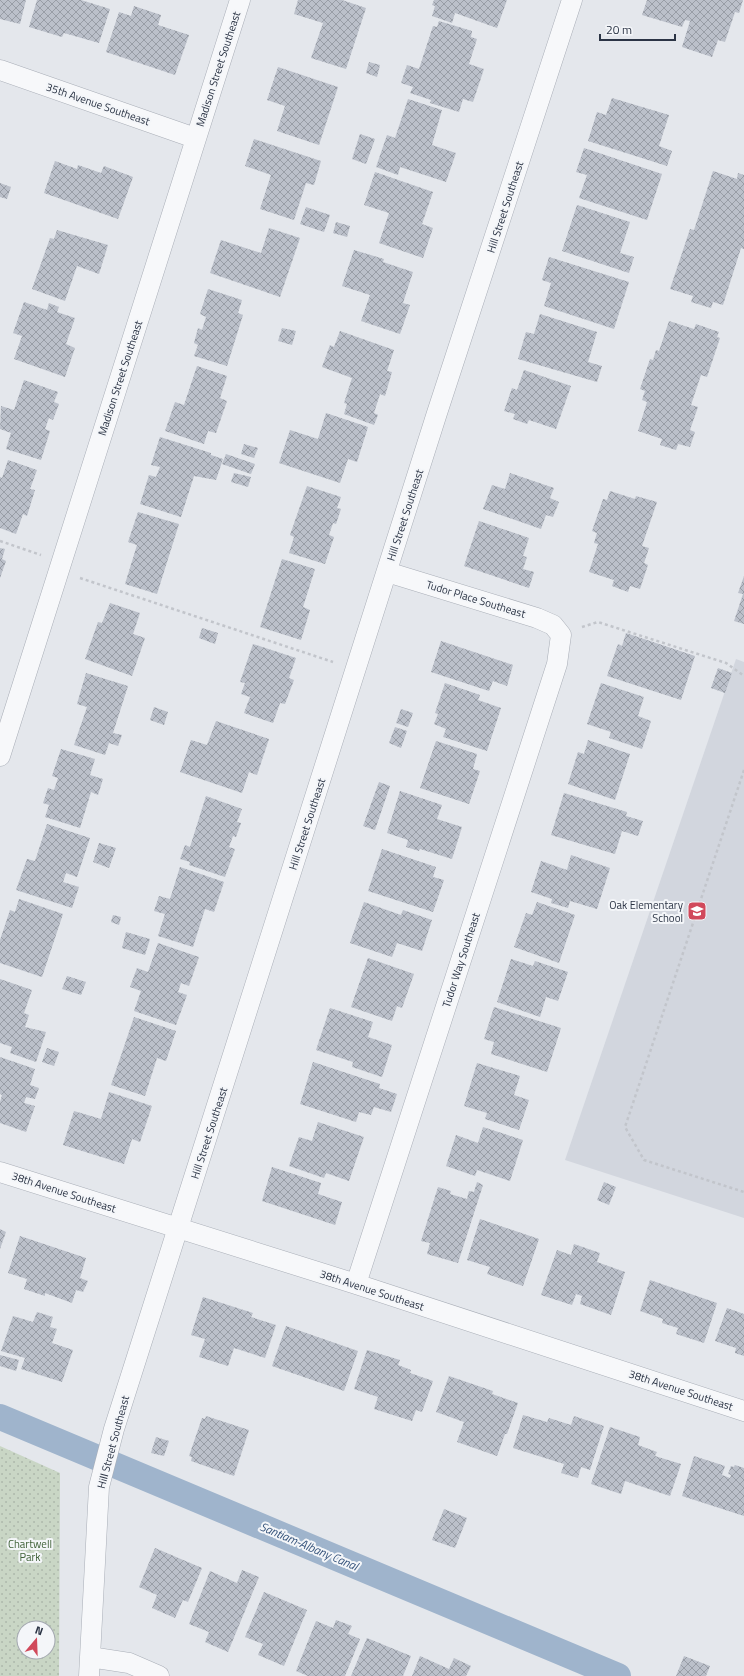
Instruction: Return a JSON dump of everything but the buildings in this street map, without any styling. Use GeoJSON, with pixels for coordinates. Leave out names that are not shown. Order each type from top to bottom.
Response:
{"type":"FeatureCollection","features":[{"type":"Feature","properties":{"kind":"street","name":"Madison Street Southeast"},"geometry":{"type":"LineString","coordinates":[[0,756],[240,0]]}},
{"type":"Feature","properties":{"kind":"street","name":"Hill Street Southeast"},"geometry":{"type":"LineString","coordinates":[[90,1667],[99,1487],[114,1429],[387,572],[572,0]]}},
{"type":"Feature","properties":{"kind":"street","name":"35th Avenue Southeast"},"geometry":{"type":"LineString","coordinates":[[0,70],[195,138]]}},
{"type":"Feature","properties":{"kind":"street","name":"Tudor Place Southeast"},"geometry":{"type":"LineString","coordinates":[[387,572],[537,618],[553,625],[560,635]]}},
{"type":"Feature","properties":{"kind":"street","name":"Tudor Way Southeast"},"geometry":{"type":"LineString","coordinates":[[356,1284],[557,664],[560,635]]}},
{"type":"Feature","properties":{"kind":"street","name":"38th Avenue Southeast"},"geometry":{"type":"LineString","coordinates":[[0,1172],[356,1284],[744,1411]]}},
{"type":"Feature","properties":{"kind":"street"},"geometry":{"type":"LineString","coordinates":[[90,1667],[129,1663],[159,1676]]}},
{"type":"Feature","properties":{"kind":"path"},"geometry":{"type":"LineString","coordinates":[[0,541],[60,566],[356,669]]}},
{"type":"Feature","properties":{"kind":"path"},"geometry":{"type":"LineString","coordinates":[[560,635],[598,622],[726,663],[744,676]]}},
{"type":"Feature","properties":{"kind":"path"},"geometry":{"type":"LineString","coordinates":[[744,770],[625,1127],[644,1160],[744,1192]]}},
{"type":"Feature","properties":{"kind":"shaded area","name":"Oak Elementary School"},"geometry":{"type":"Polygon","coordinates":[[[736,659],[744,662],[744,1218],[565,1160],[736,659]]]}},
{"type":"Feature","properties":{"kind":"green space","name":"Chartwell Park"},"geometry":{"type":"Polygon","coordinates":[[[0,1446],[60,1473],[59,1676],[0,1676],[0,1446]]]}},
{"type":"Feature","properties":{"kind":"waterway","name":"Santiam-Albany Canal"},"geometry":{"type":"LineString","coordinates":[[0,1417],[618,1676]]}},
{"type":"Feature","properties":{"kind":"place","name":"Oak Elementary School"},"geometry":{"type":"Point","coordinates":[697,911]}}]}
